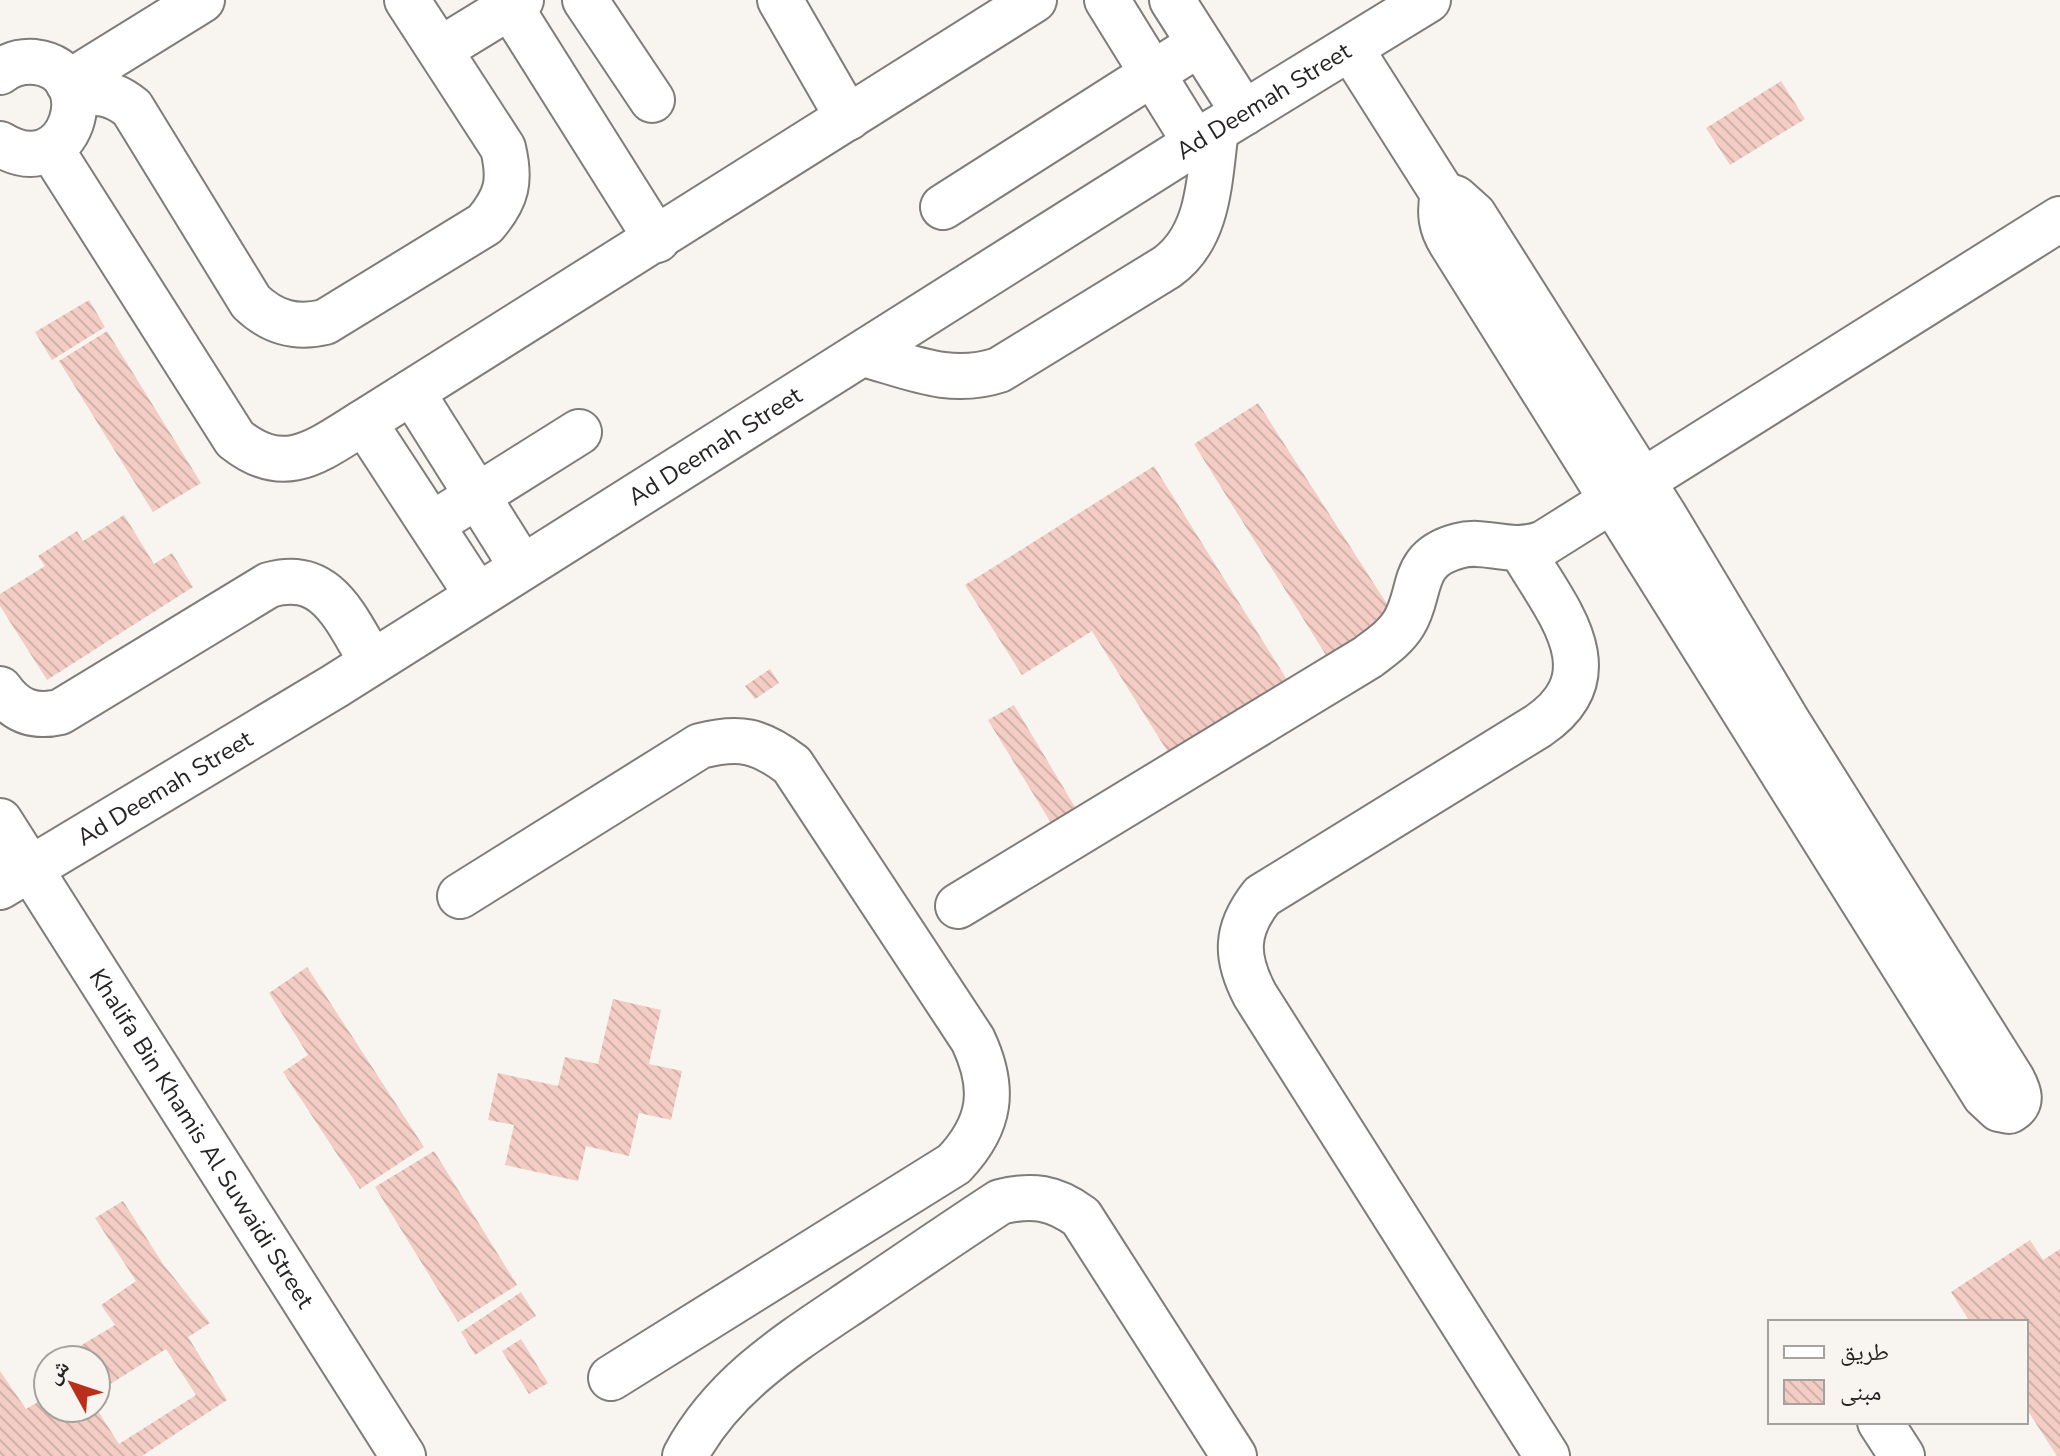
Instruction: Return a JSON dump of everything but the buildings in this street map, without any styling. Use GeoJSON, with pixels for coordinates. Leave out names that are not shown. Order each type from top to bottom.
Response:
{"type":"FeatureCollection","features":[{"type":"Feature","properties":{"kind":"street"},"geometry":{"type":"LineString","coordinates":[[71,90],[202,0]]}},
{"type":"Feature","properties":{"kind":"street"},"geometry":{"type":"LineString","coordinates":[[71,90],[99,92],[122,100],[132,108],[251,302],[277,321],[309,326],[332,318],[468,236],[485,224],[498,208],[506,189],[508,169],[503,148],[407,0]]}},
{"type":"Feature","properties":{"kind":"street"},"geometry":{"type":"LineString","coordinates":[[585,0],[652,100]]}},
{"type":"Feature","properties":{"kind":"street"},"geometry":{"type":"LineString","coordinates":[[780,0],[848,118]]}},
{"type":"Feature","properties":{"kind":"street"},"geometry":{"type":"LineString","coordinates":[[51,149],[235,439],[250,451],[288,461],[308,456],[364,422],[848,118],[982,14],[1034,0]]}},
{"type":"Feature","properties":{"kind":"street"},"geometry":{"type":"LineString","coordinates":[[1107,0],[1153,72],[1219,129]]}},
{"type":"Feature","properties":{"kind":"street"},"geometry":{"type":"LineString","coordinates":[[864,354],[948,377],[982,375],[999,370],[1167,267],[1188,248],[1201,222],[1219,129],[1199,44],[1172,0]]}},
{"type":"Feature","properties":{"kind":"street","name":"Ad Deemah Street"},"geometry":{"type":"LineString","coordinates":[[15,878],[372,662],[1428,0]]}},
{"type":"Feature","properties":{"kind":"street"},"geometry":{"type":"LineString","coordinates":[[441,49],[512,2],[657,240]]}},
{"type":"Feature","properties":{"kind":"street"},"geometry":{"type":"LineString","coordinates":[[943,207],[1199,44]]}},
{"type":"Feature","properties":{"kind":"street"},"geometry":{"type":"LineString","coordinates":[[1351,49],[1443,194],[1441,218],[1444,231],[1628,490],[1788,722],[2012,1079],[2019,1100],[2018,1105],[2009,1111],[1999,1109],[1985,1096],[1628,490]]}},
{"type":"Feature","properties":{"kind":"street"},"geometry":{"type":"LineString","coordinates":[[0,72],[17,63],[46,64],[58,72],[71,90],[75,112],[71,127],[51,149],[24,154],[0,144]]}},
{"type":"Feature","properties":{"kind":"street"},"geometry":{"type":"LineString","coordinates":[[958,906],[1368,657],[1397,634],[1410,611],[1417,582],[1427,565],[1442,552],[1461,545],[1521,549],[1544,543],[2060,219]]}},
{"type":"Feature","properties":{"kind":"street"},"geometry":{"type":"LineString","coordinates":[[412,392],[522,567]]}},
{"type":"Feature","properties":{"kind":"street"},"geometry":{"type":"LineString","coordinates":[[364,422],[477,595]]}},
{"type":"Feature","properties":{"kind":"street"},"geometry":{"type":"LineString","coordinates":[[431,524],[579,432]]}},
{"type":"Feature","properties":{"kind":"street"},"geometry":{"type":"LineString","coordinates":[[1521,549],[1573,639],[1577,659],[1576,679],[1568,698],[1555,714],[1538,726],[1262,896],[1249,913],[1241,933],[1240,955],[1245,976],[1255,995],[1547,1456]]}},
{"type":"Feature","properties":{"kind":"street"},"geometry":{"type":"LineString","coordinates":[[0,689],[7,700],[27,712],[49,715],[60,712],[269,585],[283,581],[297,581],[323,591],[333,600],[372,662]]}},
{"type":"Feature","properties":{"kind":"street"},"geometry":{"type":"LineString","coordinates":[[460,896],[700,746],[724,740],[749,741],[772,750],[792,765],[964,1028],[982,1061],[987,1084],[986,1106],[980,1128],[969,1148],[954,1164],[611,1378]]}},
{"type":"Feature","properties":{"kind":"street","name":"Khalifa Bin Khamis Al Suwaidi Street"},"geometry":{"type":"LineString","coordinates":[[0,821],[15,878],[403,1456]]}},
{"type":"Feature","properties":{"kind":"street"},"geometry":{"type":"LineString","coordinates":[[685,1456],[718,1407],[765,1361],[1000,1202],[1021,1196],[1043,1197],[1063,1204],[1081,1217],[1234,1456]]}},
{"type":"Feature","properties":{"kind":"street"},"geometry":{"type":"LineString","coordinates":[[1881,1424],[1902,1456]]}}]}
